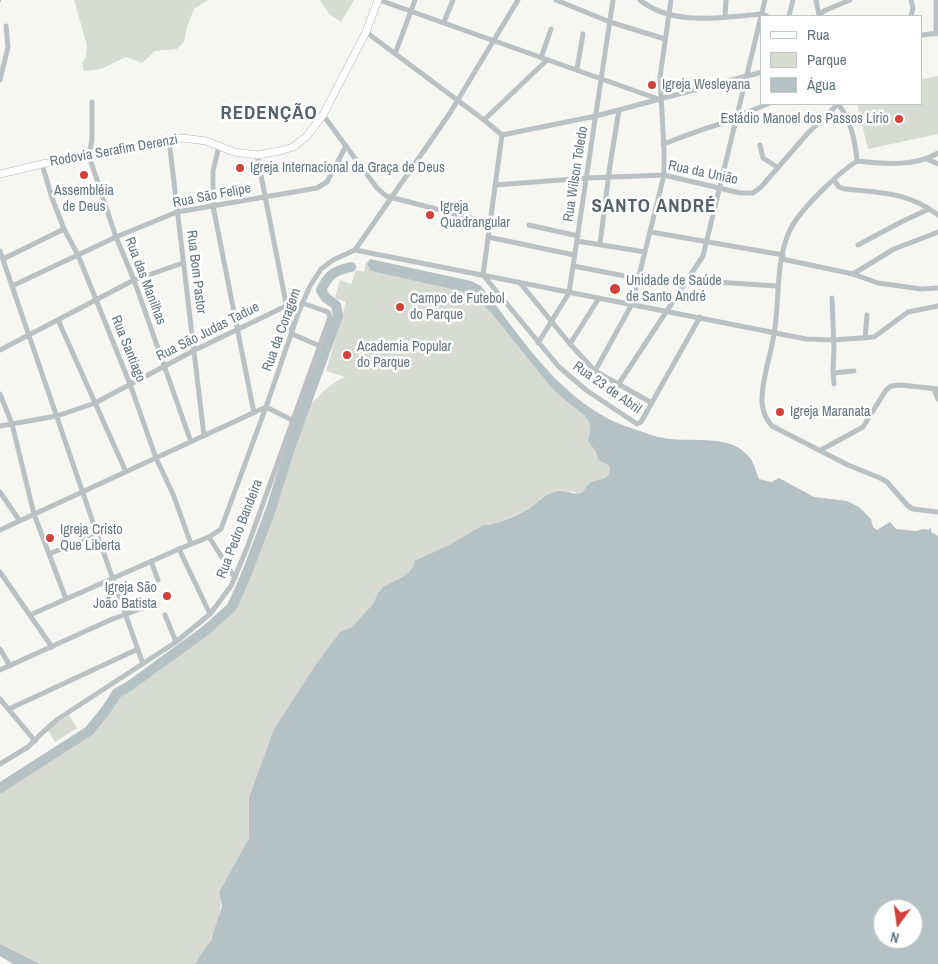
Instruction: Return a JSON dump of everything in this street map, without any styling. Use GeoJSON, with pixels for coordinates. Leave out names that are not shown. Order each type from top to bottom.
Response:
{"type":"FeatureCollection","features":[{"type":"Feature","properties":{"kind":"main road","name":"Rodovia Serafim Derenzi"},"geometry":{"type":"LineString","coordinates":[[0,174],[42,164],[169,140],[193,139],[240,153],[257,155],[280,151],[293,146],[306,137],[323,116],[366,32],[378,0]]}},
{"type":"Feature","properties":{"kind":"street"},"geometry":{"type":"LineString","coordinates":[[378,0],[659,99]]}},
{"type":"Feature","properties":{"kind":"street"},"geometry":{"type":"LineString","coordinates":[[395,54],[415,0]]}},
{"type":"Feature","properties":{"kind":"street"},"geometry":{"type":"LineString","coordinates":[[444,22],[453,0]]}},
{"type":"Feature","properties":{"kind":"street"},"geometry":{"type":"LineString","coordinates":[[518,0],[458,101],[355,250],[569,293],[668,310],[806,339],[834,340],[877,336],[908,312],[938,306]]}},
{"type":"Feature","properties":{"kind":"street"},"geometry":{"type":"LineString","coordinates":[[556,0],[610,22],[665,39]]}},
{"type":"Feature","properties":{"kind":"street","name":"Rua Wilson Toledo"},"geometry":{"type":"LineString","coordinates":[[538,343],[569,293],[613,0]]}},
{"type":"Feature","properties":{"kind":"street"},"geometry":{"type":"LineString","coordinates":[[640,0],[652,9],[669,16],[703,18],[760,15]]}},
{"type":"Feature","properties":{"kind":"street"},"geometry":{"type":"LineString","coordinates":[[595,371],[632,304],[664,175],[659,99],[660,77],[671,0]]}},
{"type":"Feature","properties":{"kind":"street"},"geometry":{"type":"LineString","coordinates":[[725,17],[726,0]]}},
{"type":"Feature","properties":{"kind":"street"},"geometry":{"type":"LineString","coordinates":[[764,15],[765,0]]}},
{"type":"Feature","properties":{"kind":"street"},"geometry":{"type":"LineString","coordinates":[[789,15],[793,0]]}},
{"type":"Feature","properties":{"kind":"street"},"geometry":{"type":"LineString","coordinates":[[816,0],[818,15]]}},
{"type":"Feature","properties":{"kind":"street"},"geometry":{"type":"LineString","coordinates":[[820,15],[850,0]]}},
{"type":"Feature","properties":{"kind":"street"},"geometry":{"type":"LineString","coordinates":[[911,0],[913,8],[911,15]]}},
{"type":"Feature","properties":{"kind":"street"},"geometry":{"type":"LineString","coordinates":[[923,35],[937,34],[936,0]]}},
{"type":"Feature","properties":{"kind":"street"},"geometry":{"type":"LineString","coordinates":[[0,80],[8,47],[6,26]]}},
{"type":"Feature","properties":{"kind":"street"},"geometry":{"type":"LineString","coordinates":[[484,120],[544,59],[551,28]]}},
{"type":"Feature","properties":{"kind":"street"},"geometry":{"type":"LineString","coordinates":[[618,385],[700,262],[708,242],[760,30]]}},
{"type":"Feature","properties":{"kind":"street"},"geometry":{"type":"LineString","coordinates":[[366,32],[484,120],[502,136]]}},
{"type":"Feature","properties":{"kind":"street"},"geometry":{"type":"LineString","coordinates":[[577,69],[583,34]]}},
{"type":"Feature","properties":{"kind":"street"},"geometry":{"type":"LineString","coordinates":[[502,136],[596,116],[760,72]]}},
{"type":"Feature","properties":{"kind":"street"},"geometry":{"type":"LineString","coordinates":[[88,156],[92,138],[92,102]]}},
{"type":"Feature","properties":{"kind":"street"},"geometry":{"type":"LineString","coordinates":[[663,144],[712,125],[737,118],[766,105]]}},
{"type":"Feature","properties":{"kind":"street","name":"Rua da União"},"geometry":{"type":"LineString","coordinates":[[495,185],[587,178],[664,175],[740,193],[753,193],[761,187],[777,167],[837,105]]}},
{"type":"Feature","properties":{"kind":"street"},"geometry":{"type":"LineString","coordinates":[[839,105],[848,118],[854,136],[857,161]]}},
{"type":"Feature","properties":{"kind":"street"},"geometry":{"type":"LineString","coordinates":[[600,244],[619,110]]}},
{"type":"Feature","properties":{"kind":"street"},"geometry":{"type":"LineString","coordinates":[[323,116],[377,188],[390,198],[490,223]]}},
{"type":"Feature","properties":{"kind":"street"},"geometry":{"type":"LineString","coordinates":[[482,275],[502,136]]}},
{"type":"Feature","properties":{"kind":"street","name":"Rua Bom Pastor"},"geometry":{"type":"LineString","coordinates":[[169,140],[204,436]]}},
{"type":"Feature","properties":{"kind":"street"},"geometry":{"type":"LineString","coordinates":[[760,144],[763,158],[777,167]]}},
{"type":"Feature","properties":{"kind":"street"},"geometry":{"type":"LineString","coordinates":[[219,146],[213,171],[213,206],[254,413]]}},
{"type":"Feature","properties":{"kind":"street","name":"Rua São Felipe"},"geometry":{"type":"LineString","coordinates":[[12,286],[116,237],[177,212],[317,188],[323,185],[330,177],[346,146]]}},
{"type":"Feature","properties":{"kind":"street"},"geometry":{"type":"LineString","coordinates":[[938,153],[927,159],[915,161],[879,164],[857,161],[811,202],[797,220],[789,232],[782,257],[777,286],[775,333],[762,394],[765,416],[772,426],[848,465],[887,482],[904,502],[913,509],[938,512]]}},
{"type":"Feature","properties":{"kind":"street"},"geometry":{"type":"LineString","coordinates":[[257,155],[292,334],[320,346]]}},
{"type":"Feature","properties":{"kind":"street","name":"Rua das Manilhas"},"geometry":{"type":"LineString","coordinates":[[88,156],[191,442]]}},
{"type":"Feature","properties":{"kind":"street"},"geometry":{"type":"LineString","coordinates":[[927,159],[938,164]]}},
{"type":"Feature","properties":{"kind":"street","name":"Rua Santiago"},"geometry":{"type":"LineString","coordinates":[[42,164],[64,229],[78,255],[191,544]]}},
{"type":"Feature","properties":{"kind":"street"},"geometry":{"type":"LineString","coordinates":[[834,180],[843,189],[895,194],[912,199],[938,215]]}},
{"type":"Feature","properties":{"kind":"street"},"geometry":{"type":"LineString","coordinates":[[858,245],[929,209]]}},
{"type":"Feature","properties":{"kind":"street"},"geometry":{"type":"LineString","coordinates":[[529,226],[600,244],[645,252]]}},
{"type":"Feature","properties":{"kind":"street"},"geometry":{"type":"LineString","coordinates":[[3,260],[64,229]]}},
{"type":"Feature","properties":{"kind":"street"},"geometry":{"type":"LineString","coordinates":[[651,232],[782,257],[854,274],[878,283],[921,289],[938,288]]}},
{"type":"Feature","properties":{"kind":"street"},"geometry":{"type":"LineString","coordinates":[[854,274],[894,249],[938,232]]}},
{"type":"Feature","properties":{"kind":"street"},"geometry":{"type":"LineString","coordinates":[[488,237],[574,255]]}},
{"type":"Feature","properties":{"kind":"street","name":"Rua da Coragem"},"geometry":{"type":"LineString","coordinates":[[30,615],[218,532],[224,525],[302,303],[310,286],[321,269],[333,260],[355,250]]}},
{"type":"Feature","properties":{"kind":"street"},"geometry":{"type":"LineString","coordinates":[[0,251],[143,664]]}},
{"type":"Feature","properties":{"kind":"street"},"geometry":{"type":"LineString","coordinates":[[0,350],[134,280],[184,263]]}},
{"type":"Feature","properties":{"kind":"street"},"geometry":{"type":"LineString","coordinates":[[573,266],[639,277],[777,286]]}},
{"type":"Feature","properties":{"kind":"street","name":"Rua 23 de Abril"},"geometry":{"type":"LineString","coordinates":[[482,275],[538,343],[570,378],[637,424],[641,423],[700,317]]}},
{"type":"Feature","properties":{"kind":"street"},"geometry":{"type":"LineString","coordinates":[[521,283],[570,344],[595,371],[652,403]]}},
{"type":"Feature","properties":{"kind":"street"},"geometry":{"type":"LineString","coordinates":[[570,344],[599,298]]}},
{"type":"Feature","properties":{"kind":"street"},"geometry":{"type":"LineString","coordinates":[[832,298],[834,384]]}},
{"type":"Feature","properties":{"kind":"street","name":"Rua Pedro Bandeira"},"geometry":{"type":"LineString","coordinates":[[0,764],[28,747],[58,719],[176,642],[210,614],[220,602],[235,578],[330,317],[328,312],[302,303]]}},
{"type":"Feature","properties":{"kind":"street"},"geometry":{"type":"LineString","coordinates":[[286,307],[290,314],[298,315]]}},
{"type":"Feature","properties":{"kind":"street","name":"Rua São Judas Tadue"},"geometry":{"type":"LineString","coordinates":[[0,426],[57,416],[95,403],[195,350],[286,307]]}},
{"type":"Feature","properties":{"kind":"street"},"geometry":{"type":"LineString","coordinates":[[865,338],[867,315]]}},
{"type":"Feature","properties":{"kind":"street"},"geometry":{"type":"LineString","coordinates":[[58,320],[126,472]]}},
{"type":"Feature","properties":{"kind":"street"},"geometry":{"type":"LineString","coordinates":[[833,373],[854,370]]}},
{"type":"Feature","properties":{"kind":"street"},"geometry":{"type":"LineString","coordinates":[[821,450],[863,427],[886,390],[891,386],[900,384],[936,389],[938,399]]}},
{"type":"Feature","properties":{"kind":"street"},"geometry":{"type":"LineString","coordinates":[[0,394],[12,424],[34,514],[66,599]]}},
{"type":"Feature","properties":{"kind":"street"},"geometry":{"type":"LineString","coordinates":[[0,530],[266,408],[292,420]]}},
{"type":"Feature","properties":{"kind":"street"},"geometry":{"type":"LineString","coordinates":[[0,492],[19,520]]}},
{"type":"Feature","properties":{"kind":"street"},"geometry":{"type":"LineString","coordinates":[[49,554],[97,534]]}},
{"type":"Feature","properties":{"kind":"street"},"geometry":{"type":"LineString","coordinates":[[209,537],[235,578]]}},
{"type":"Feature","properties":{"kind":"street"},"geometry":{"type":"LineString","coordinates":[[179,549],[210,614]]}},
{"type":"Feature","properties":{"kind":"street"},"geometry":{"type":"LineString","coordinates":[[151,561],[158,580]]}},
{"type":"Feature","properties":{"kind":"street"},"geometry":{"type":"LineString","coordinates":[[0,572],[52,648]]}},
{"type":"Feature","properties":{"kind":"street"},"geometry":{"type":"LineString","coordinates":[[0,670],[126,614],[151,605]]}},
{"type":"Feature","properties":{"kind":"street"},"geometry":{"type":"LineString","coordinates":[[165,615],[176,642]]}},
{"type":"Feature","properties":{"kind":"street"},"geometry":{"type":"LineString","coordinates":[[0,649],[10,666]]}},
{"type":"Feature","properties":{"kind":"street"},"geometry":{"type":"LineString","coordinates":[[9,709],[138,649]]}},
{"type":"Feature","properties":{"kind":"street"},"geometry":{"type":"LineString","coordinates":[[0,699],[35,740]]}},
{"type":"Feature","properties":{"kind":"green space"},"geometry":{"type":"Polygon","coordinates":[[[74,0],[208,0],[194,9],[184,42],[177,49],[155,51],[142,63],[126,57],[101,69],[84,71],[82,63],[86,57],[87,45],[74,0]]]}},
{"type":"Feature","properties":{"kind":"green space"},"geometry":{"type":"Polygon","coordinates":[[[320,0],[354,0],[341,22],[329,14],[320,0]]]}},
{"type":"Feature","properties":{"kind":"green space","name":"Estádio Manoel dos Passos Lirio"},"geometry":{"type":"Polygon","coordinates":[[[938,76],[938,134],[868,149],[857,105],[923,105],[923,79],[938,76]]]}},
{"type":"Feature","properties":{"kind":"green space"},"geometry":{"type":"Polygon","coordinates":[[[369,261],[367,264],[371,271],[473,294],[493,315],[550,386],[583,414],[589,422],[588,441],[596,452],[598,460],[611,466],[609,476],[589,484],[584,491],[579,493],[561,490],[542,497],[535,505],[515,515],[495,524],[483,525],[449,545],[414,561],[413,567],[406,575],[383,587],[373,604],[352,627],[340,632],[316,664],[274,729],[249,797],[249,838],[219,892],[221,900],[220,910],[215,930],[206,949],[195,964],[40,964],[0,944],[0,788],[35,762],[72,741],[122,694],[156,673],[203,637],[223,614],[253,546],[300,415],[326,389],[345,377],[326,371],[346,302],[335,298],[340,280],[351,284],[356,270],[364,272],[366,262],[369,261]]]}},
{"type":"Feature","properties":{"kind":"green space"},"geometry":{"type":"Polygon","coordinates":[[[69,715],[77,728],[55,742],[47,729],[69,715]]]}},
{"type":"Feature","properties":{"kind":"water"},"geometry":{"type":"Polygon","coordinates":[[[370,259],[471,281],[481,286],[529,348],[564,387],[585,404],[607,418],[651,435],[681,440],[724,442],[734,445],[750,458],[759,479],[771,482],[779,478],[814,497],[847,501],[859,507],[871,519],[873,527],[877,530],[890,522],[896,529],[916,531],[929,530],[931,527],[931,532],[938,536],[938,964],[195,964],[211,940],[222,906],[219,892],[249,838],[249,797],[274,729],[316,664],[340,632],[352,627],[373,604],[383,587],[406,575],[413,567],[414,561],[449,545],[483,525],[500,522],[516,515],[551,493],[561,491],[582,492],[589,484],[604,479],[610,472],[610,466],[598,460],[596,452],[588,441],[589,422],[583,414],[550,386],[493,315],[473,294],[371,271],[367,264],[370,259]]]}},
{"type":"Feature","properties":{"kind":"water"},"geometry":{"type":"Polygon","coordinates":[[[0,944],[40,964],[13,964],[0,956],[0,944]]]}},
{"type":"Feature","properties":{"kind":"waterway"},"geometry":{"type":"LineString","coordinates":[[0,788],[89,731],[117,693],[205,631],[232,607],[271,509],[290,448],[338,316],[336,305],[326,298],[321,290],[333,274],[351,267]]}},
{"type":"Feature","properties":{"kind":"place","name":"Igreja Wesleyana"},"geometry":{"type":"Point","coordinates":[652,85]}},
{"type":"Feature","properties":{"kind":"place","name":"Estádio Manoel dos Passos Lirio"},"geometry":{"type":"Point","coordinates":[899,119]}},
{"type":"Feature","properties":{"kind":"place","name":"Igreja Internacional da Graça de Deus"},"geometry":{"type":"Point","coordinates":[240,168]}},
{"type":"Feature","properties":{"kind":"place","name":"Assembléia de Deus"},"geometry":{"type":"Point","coordinates":[84,175]}},
{"type":"Feature","properties":{"kind":"place","name":"Igreja Quadrangular"},"geometry":{"type":"Point","coordinates":[430,215]}},
{"type":"Feature","properties":{"kind":"place","name":"Unidade de Saúde de Santo André"},"geometry":{"type":"Point","coordinates":[615,289]}},
{"type":"Feature","properties":{"kind":"place","name":"Campo de Futebol do Parque"},"geometry":{"type":"Point","coordinates":[400,307]}},
{"type":"Feature","properties":{"kind":"place","name":"Academia Popular do Parque"},"geometry":{"type":"Point","coordinates":[347,355]}},
{"type":"Feature","properties":{"kind":"place","name":"Igreja Maranata"},"geometry":{"type":"Point","coordinates":[780,412]}},
{"type":"Feature","properties":{"kind":"place","name":"Igreja Cristo Que Liberta"},"geometry":{"type":"Point","coordinates":[50,538]}},
{"type":"Feature","properties":{"kind":"place","name":"Igreja São João Batista"},"geometry":{"type":"Point","coordinates":[167,596]}},
{"type":"Feature","properties":{"kind":"district","name":"REDENÇÃO"},"geometry":{"type":"Point","coordinates":[269,114]}},
{"type":"Feature","properties":{"kind":"district","name":"SANTO ANDRÉ"},"geometry":{"type":"Point","coordinates":[654,207]}}]}
